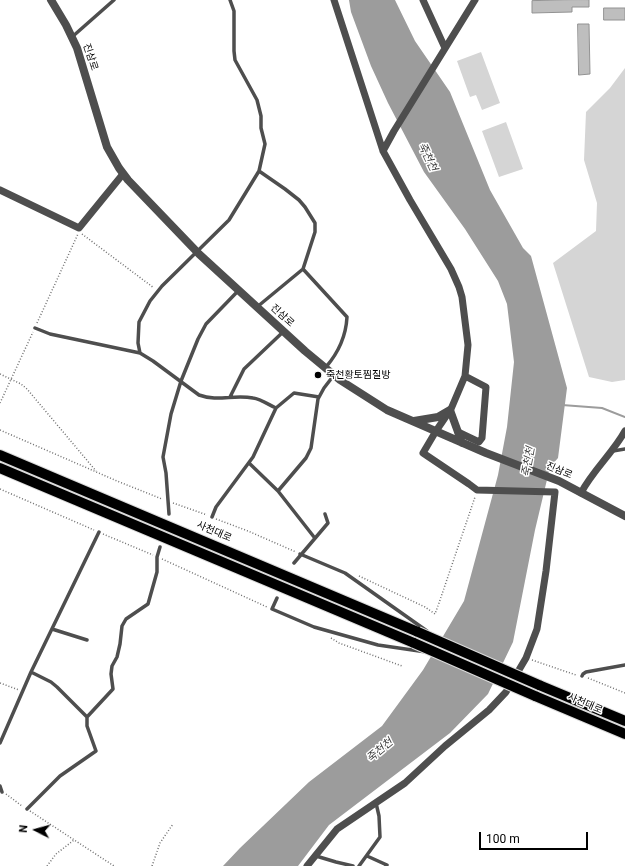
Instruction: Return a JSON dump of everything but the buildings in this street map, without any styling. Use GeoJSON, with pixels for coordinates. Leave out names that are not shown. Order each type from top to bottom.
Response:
{"type":"FeatureCollection","features":[{"type":"Feature","properties":{"kind":"main road","name":"사천대로"},"geometry":{"type":"LineString","coordinates":[[0,455],[625,721]]}},
{"type":"Feature","properties":{"kind":"main road","name":"사천대로"},"geometry":{"type":"LineString","coordinates":[[0,468],[625,734]]}},
{"type":"Feature","properties":{"kind":"street","name":"진삼로"},"geometry":{"type":"LineString","coordinates":[[51,0],[66,25],[77,48],[107,147],[123,174],[197,252],[238,290],[325,368],[347,385],[387,410],[486,453],[556,480],[625,516]]}},
{"type":"Feature","properties":{"kind":"street"},"geometry":{"type":"LineString","coordinates":[[334,0],[383,151],[451,269],[459,287],[466,322],[468,345],[465,376],[450,410],[423,453],[477,490],[551,492]]}},
{"type":"Feature","properties":{"kind":"street"},"geometry":{"type":"LineString","coordinates":[[423,0],[445,48]]}},
{"type":"Feature","properties":{"kind":"street"},"geometry":{"type":"LineString","coordinates":[[383,151],[475,0]]}},
{"type":"Feature","properties":{"kind":"street"},"geometry":{"type":"LineString","coordinates":[[0,190],[79,228],[123,174]]}},
{"type":"Feature","properties":{"kind":"street"},"geometry":{"type":"LineString","coordinates":[[458,432],[479,442],[482,438],[486,388],[465,376]]}},
{"type":"Feature","properties":{"kind":"street"},"geometry":{"type":"LineString","coordinates":[[412,421],[438,417],[450,410]]}},
{"type":"Feature","properties":{"kind":"street"},"geometry":{"type":"LineString","coordinates":[[450,410],[462,443]]}},
{"type":"Feature","properties":{"kind":"street"},"geometry":{"type":"LineString","coordinates":[[581,493],[593,473],[625,431]]}},
{"type":"Feature","properties":{"kind":"street"},"geometry":{"type":"LineString","coordinates":[[307,866],[337,829],[405,783],[444,746],[489,710],[506,692],[526,658],[537,629],[546,571],[551,492],[556,480]]}},
{"type":"Feature","properties":{"kind":"lane"},"geometry":{"type":"LineString","coordinates":[[72,37],[114,0]]}},
{"type":"Feature","properties":{"kind":"lane"},"geometry":{"type":"LineString","coordinates":[[140,353],[138,343],[139,322],[150,301],[158,291],[229,220],[259,171],[265,144],[261,128],[260,111],[257,100],[235,60],[234,11],[230,0]]}},
{"type":"Feature","properties":{"kind":"lane"},"geometry":{"type":"LineString","coordinates":[[258,307],[303,269],[315,232],[315,223],[299,200],[285,188],[259,171]]}},
{"type":"Feature","properties":{"kind":"lane"},"geometry":{"type":"LineString","coordinates":[[303,269],[347,317],[347,324],[341,344],[335,357],[325,368]]}},
{"type":"Feature","properties":{"kind":"lane"},"geometry":{"type":"LineString","coordinates":[[169,514],[164,452],[171,414],[181,381],[198,339],[206,324],[238,290]]}},
{"type":"Feature","properties":{"kind":"lane"},"geometry":{"type":"LineString","coordinates":[[35,328],[50,334],[140,353],[199,395],[216,399],[230,397],[253,398],[276,408]]}},
{"type":"Feature","properties":{"kind":"lane"},"geometry":{"type":"LineString","coordinates":[[230,397],[244,369],[284,331]]}},
{"type":"Feature","properties":{"kind":"lane"},"geometry":{"type":"LineString","coordinates":[[278,491],[306,458],[311,448],[316,407],[319,397],[334,375]]}},
{"type":"Feature","properties":{"kind":"lane"},"geometry":{"type":"LineString","coordinates":[[212,517],[216,507],[253,457],[276,408],[294,393],[319,397]]}},
{"type":"Feature","properties":{"kind":"lane"},"geometry":{"type":"LineString","coordinates":[[609,453],[625,449]]}},
{"type":"Feature","properties":{"kind":"lane"},"geometry":{"type":"LineString","coordinates":[[249,463],[278,491],[314,537]]}},
{"type":"Feature","properties":{"kind":"lane"},"geometry":{"type":"LineString","coordinates":[[294,563],[314,537],[328,523],[325,514]]}},
{"type":"Feature","properties":{"kind":"lane"},"geometry":{"type":"LineString","coordinates":[[0,743],[31,672],[100,532]]}},
{"type":"Feature","properties":{"kind":"lane"},"geometry":{"type":"LineString","coordinates":[[87,717],[113,689],[111,674],[112,666],[117,656],[122,626],[126,619],[148,604],[157,572],[157,557],[160,547]]}},
{"type":"Feature","properties":{"kind":"lane"},"geometry":{"type":"LineString","coordinates":[[300,554],[345,573],[442,643]]}},
{"type":"Feature","properties":{"kind":"lane"},"geometry":{"type":"LineString","coordinates":[[277,598],[272,609],[314,628],[378,645],[438,654]]}},
{"type":"Feature","properties":{"kind":"lane"},"geometry":{"type":"LineString","coordinates":[[52,629],[87,640]]}},
{"type":"Feature","properties":{"kind":"lane"},"geometry":{"type":"LineString","coordinates":[[582,676],[586,672],[625,665]]}},
{"type":"Feature","properties":{"kind":"lane"},"geometry":{"type":"LineString","coordinates":[[27,809],[60,776],[96,751],[87,726],[87,717],[70,698],[51,682],[31,672]]}},
{"type":"Feature","properties":{"kind":"lane"},"geometry":{"type":"LineString","coordinates":[[0,786],[2,792]]}},
{"type":"Feature","properties":{"kind":"lane"},"geometry":{"type":"LineString","coordinates":[[359,866],[380,837],[379,816],[376,802]]}},
{"type":"Feature","properties":{"kind":"lane"},"geometry":{"type":"LineString","coordinates":[[315,855],[353,866]]}},
{"type":"Feature","properties":{"kind":"lane"},"geometry":{"type":"LineString","coordinates":[[367,856],[387,865],[386,866]]}},
{"type":"Feature","properties":{"kind":"path"},"geometry":{"type":"LineString","coordinates":[[0,403],[78,238],[79,232],[158,291]]}},
{"type":"Feature","properties":{"kind":"path"},"geometry":{"type":"LineString","coordinates":[[0,374],[21,384],[27,389],[96,472],[0,430]]}},
{"type":"Feature","properties":{"kind":"path"},"geometry":{"type":"LineString","coordinates":[[0,489],[272,609]]}},
{"type":"Feature","properties":{"kind":"path"},"geometry":{"type":"LineString","coordinates":[[327,635],[339,643],[402,666]]}},
{"type":"Feature","properties":{"kind":"path"},"geometry":{"type":"LineString","coordinates":[[526,658],[582,676],[625,693]]}},
{"type":"Feature","properties":{"kind":"path"},"geometry":{"type":"LineString","coordinates":[[0,682],[22,691]]}},
{"type":"Feature","properties":{"kind":"path"},"geometry":{"type":"LineString","coordinates":[[2,792],[114,866]]}},
{"type":"Feature","properties":{"kind":"path"},"geometry":{"type":"LineString","coordinates":[[152,866],[160,843],[173,824]]}},
{"type":"Feature","properties":{"kind":"path"},"geometry":{"type":"LineString","coordinates":[[47,866],[56,854],[74,840]]}},
{"type":"Feature","properties":{"kind":"shaded area"},"geometry":{"type":"Polygon","coordinates":[[[481,52],[500,103],[482,110],[476,95],[470,97],[457,61],[481,52]]]}},
{"type":"Feature","properties":{"kind":"shaded area"},"geometry":{"type":"Polygon","coordinates":[[[625,68],[625,380],[612,382],[589,377],[553,263],[596,231],[597,203],[584,160],[586,112],[610,88],[625,68]]]}},
{"type":"Feature","properties":{"kind":"shaded area"},"geometry":{"type":"Polygon","coordinates":[[[506,122],[523,169],[499,177],[482,131],[506,122]]]}},
{"type":"Feature","properties":{"kind":"water","name":"죽천천"},"geometry":{"type":"Polygon","coordinates":[[[349,0],[395,0],[415,41],[450,92],[490,190],[523,248],[531,256],[567,388],[558,458],[550,467],[535,530],[513,642],[488,694],[450,733],[329,825],[298,866],[223,866],[309,782],[382,726],[423,670],[464,601],[498,475],[507,427],[514,362],[507,304],[498,281],[465,229],[424,172],[388,103],[371,66],[351,12],[349,0]]]}},
{"type":"Feature","properties":{"kind":"waterway"},"geometry":{"type":"LineString","coordinates":[[562,405],[602,408],[625,417]]}},
{"type":"Feature","properties":{"kind":"place","name":"죽천황토찜질방"},"geometry":{"type":"Point","coordinates":[318,375]}}]}
